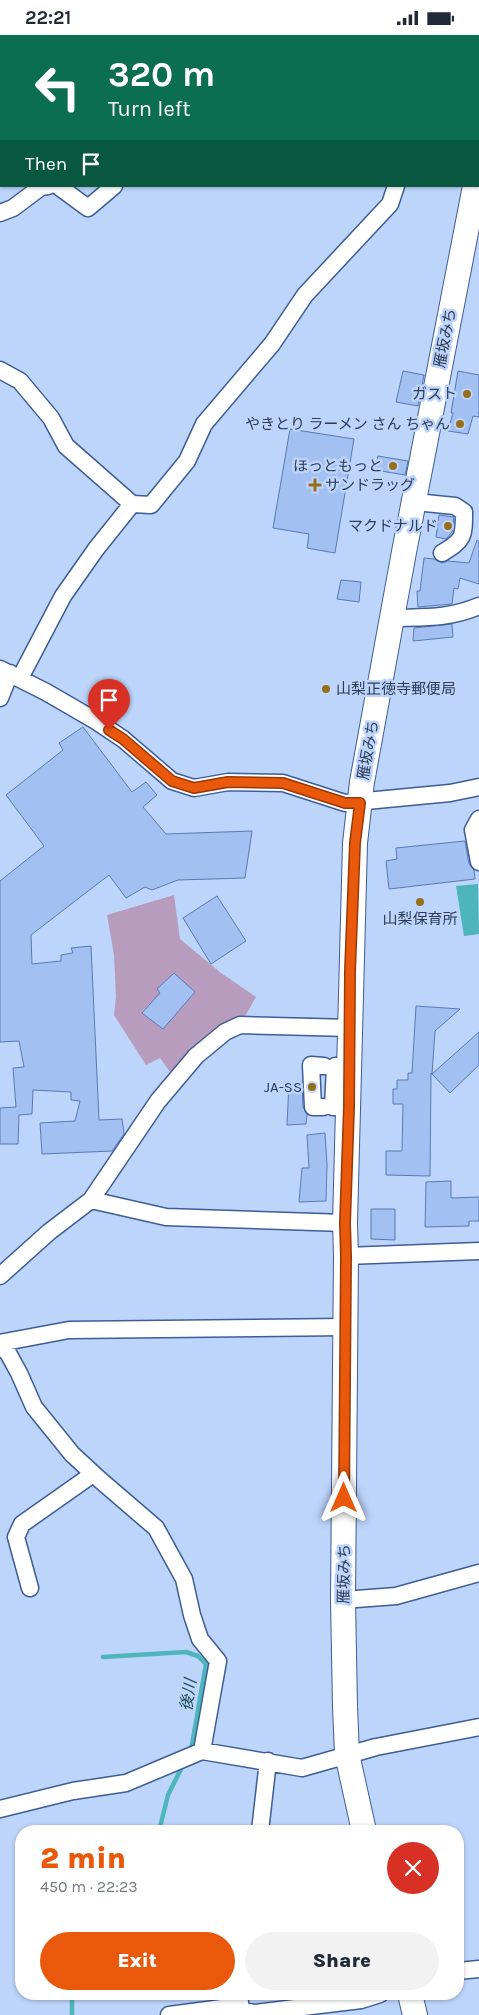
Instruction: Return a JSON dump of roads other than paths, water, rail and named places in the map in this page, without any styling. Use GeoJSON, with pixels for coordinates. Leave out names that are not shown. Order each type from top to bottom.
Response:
{"type":"FeatureCollection","features":[{"type":"Feature","properties":{"kind":"highway","name":"雁坂みち"},"geometry":{"type":"LineString","coordinates":[[363,1825],[347,1754],[343,1600],[346,1256],[335,1107],[336,1066],[350,1028],[354,871],[360,803],[415,502],[473,227],[475,187]]}},
{"type":"Feature","properties":{"kind":"highway"},"geometry":{"type":"LineString","coordinates":[[411,2000],[415,2015]]}},
{"type":"Feature","properties":{"kind":"street"},"geometry":{"type":"LineString","coordinates":[[0,213],[13,208],[41,187]]}},
{"type":"Feature","properties":{"kind":"street"},"geometry":{"type":"LineString","coordinates":[[59,187],[88,208],[113,187]]}},
{"type":"Feature","properties":{"kind":"street"},"geometry":{"type":"LineString","coordinates":[[0,370],[20,381],[51,418],[66,447],[132,505],[151,505],[187,461],[204,423],[272,344],[305,295],[390,204],[396,187]]}},
{"type":"Feature","properties":{"kind":"street"},"geometry":{"type":"LineString","coordinates":[[415,502],[455,507],[464,512],[464,534],[453,546],[442,553]]}},
{"type":"Feature","properties":{"kind":"street"},"geometry":{"type":"LineString","coordinates":[[0,698],[10,673],[96,549],[132,505]]}},
{"type":"Feature","properties":{"kind":"street"},"geometry":{"type":"LineString","coordinates":[[393,618],[446,616],[460,614],[479,606]]}},
{"type":"Feature","properties":{"kind":"street"},"geometry":{"type":"LineString","coordinates":[[10,673],[123,739],[172,781],[194,788],[228,782],[283,783],[345,803],[360,803],[450,793],[479,787]]}},
{"type":"Feature","properties":{"kind":"street"},"geometry":{"type":"LineString","coordinates":[[479,819],[473,830],[479,862]]}},
{"type":"Feature","properties":{"kind":"street"},"geometry":{"type":"LineString","coordinates":[[0,1276],[49,1232],[91,1200],[158,1101],[196,1056],[226,1033],[240,1025],[350,1028]]}},
{"type":"Feature","properties":{"kind":"street"},"geometry":{"type":"LineString","coordinates":[[335,1107],[313,1107],[311,1065],[336,1066]]}},
{"type":"Feature","properties":{"kind":"street"},"geometry":{"type":"LineString","coordinates":[[91,1200],[166,1217],[345,1223]]}},
{"type":"Feature","properties":{"kind":"street"},"geometry":{"type":"LineString","coordinates":[[346,1256],[479,1251]]}},
{"type":"Feature","properties":{"kind":"street"},"geometry":{"type":"LineString","coordinates":[[0,1344],[69,1330],[346,1327]]}},
{"type":"Feature","properties":{"kind":"street"},"geometry":{"type":"LineString","coordinates":[[0,1344],[8,1353],[19,1373],[34,1407],[72,1453],[93,1474],[156,1528],[184,1579],[192,1615],[200,1639],[218,1661],[202,1751]]}},
{"type":"Feature","properties":{"kind":"street"},"geometry":{"type":"LineString","coordinates":[[30,1588],[16,1537],[22,1524],[93,1474]]}},
{"type":"Feature","properties":{"kind":"street"},"geometry":{"type":"LineString","coordinates":[[343,1600],[396,1596],[479,1573]]}},
{"type":"Feature","properties":{"kind":"street"},"geometry":{"type":"LineString","coordinates":[[0,1809],[74,1791],[126,1783],[202,1751],[302,1768],[376,1747],[479,1727]]}},
{"type":"Feature","properties":{"kind":"street"},"geometry":{"type":"LineString","coordinates":[[261,1825],[268,1761]]}},
{"type":"Feature","properties":{"kind":"street"},"geometry":{"type":"LineString","coordinates":[[464,1970],[479,1969]]}},
{"type":"Feature","properties":{"kind":"street"},"geometry":{"type":"LineString","coordinates":[[169,2015],[230,2007],[240,2002],[254,2013],[361,2000]]}},
{"type":"Feature","properties":{"kind":"waterway","name":"後川"},"geometry":{"type":"LineString","coordinates":[[103,1657],[186,1652],[198,1656],[206,1664],[192,1745],[189,1751]]}},
{"type":"Feature","properties":{"kind":"waterway","name":"後川"},"geometry":{"type":"LineString","coordinates":[[160,1825],[168,1795],[183,1765]]}},
{"type":"Feature","properties":{"kind":"waterway","name":"後川"},"geometry":{"type":"LineString","coordinates":[[72,2000],[72,2015]]}},
{"type":"Feature","properties":{"kind":"place","name":"ガスト"},"geometry":{"type":"Point","coordinates":[467,394]}},
{"type":"Feature","properties":{"kind":"place","name":"やきとり ラーメン さん ちゃん"},"geometry":{"type":"Point","coordinates":[460,424]}},
{"type":"Feature","properties":{"kind":"place","name":"ほっともっと"},"geometry":{"type":"Point","coordinates":[393,466]}},
{"type":"Feature","properties":{"kind":"place","name":"サンドラッグ"},"geometry":{"type":"Point","coordinates":[315,485]}},
{"type":"Feature","properties":{"kind":"place","name":"マクドナルド"},"geometry":{"type":"Point","coordinates":[448,526]}},
{"type":"Feature","properties":{"kind":"place","name":"山梨正徳寺郵便局"},"geometry":{"type":"Point","coordinates":[326,689]}},
{"type":"Feature","properties":{"kind":"place","name":"山梨保育所"},"geometry":{"type":"Point","coordinates":[420,902]}},
{"type":"Feature","properties":{"kind":"place","name":"JA-SS"},"geometry":{"type":"Point","coordinates":[312,1087]}}]}
